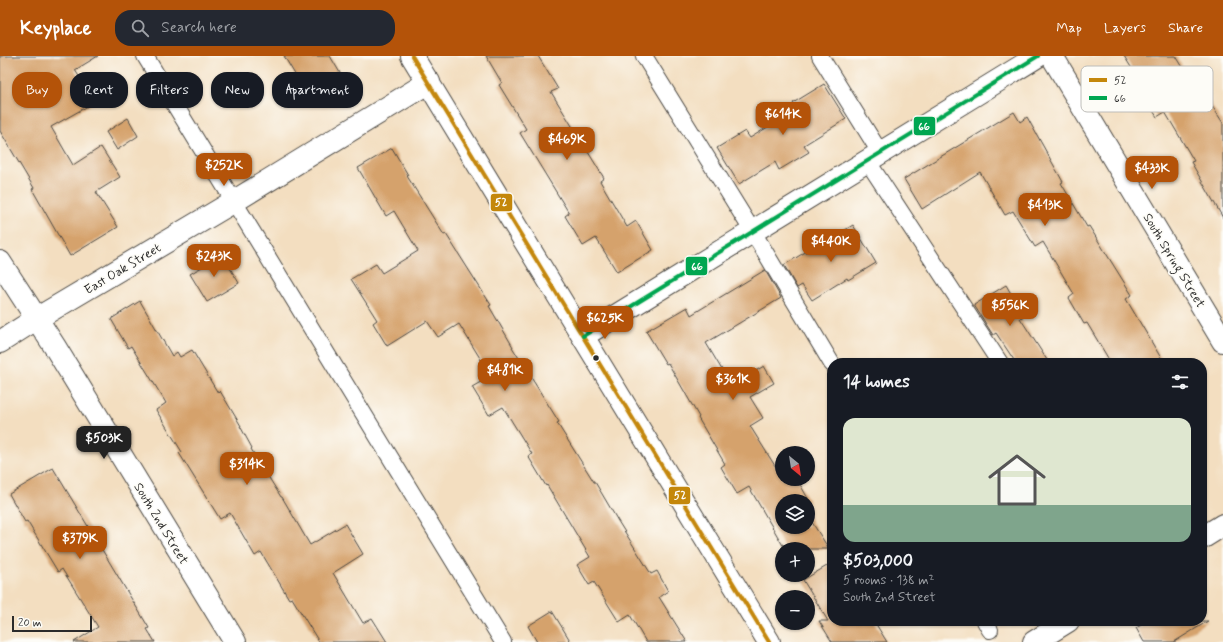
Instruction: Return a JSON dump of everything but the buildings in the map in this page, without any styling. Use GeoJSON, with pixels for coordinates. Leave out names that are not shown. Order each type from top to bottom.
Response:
{"type":"FeatureCollection","features":[{"type":"Feature","properties":{"kind":"street"},"geometry":{"type":"LineString","coordinates":[[412,56],[769,642]]}},
{"type":"Feature","properties":{"kind":"street"},"geometry":{"type":"LineString","coordinates":[[583,336],[1038,56]]}},
{"type":"Feature","properties":{"kind":"street","name":"South Spring Street"},"geometry":{"type":"LineString","coordinates":[[1052,56],[1081,104]]}},
{"type":"Feature","properties":{"kind":"street","name":"East Oak Street"},"geometry":{"type":"LineString","coordinates":[[0,342],[233,202],[428,82]]}},
{"type":"Feature","properties":{"kind":"street","name":"South Spring Street"},"geometry":{"type":"LineString","coordinates":[[1086,112],[1223,341]]}},
{"type":"Feature","properties":{"kind":"street","name":"South 2nd Street"},"geometry":{"type":"LineString","coordinates":[[0,262],[55,347],[235,642]]}},
{"type":"Feature","properties":{"kind":"street"},"geometry":{"type":"LineString","coordinates":[[1207,535],[1223,525]]}},
{"type":"Feature","properties":{"kind":"street"},"geometry":{"type":"LineString","coordinates":[[1034,642],[1060,626]]}},
{"type":"Feature","properties":{"kind":"lane"},"geometry":{"type":"LineString","coordinates":[[145,56],[503,642]]}},
{"type":"Feature","properties":{"kind":"lane"},"geometry":{"type":"LineString","coordinates":[[644,56],[753,232],[828,358]]}},
{"type":"Feature","properties":{"kind":"lane"},"geometry":{"type":"LineString","coordinates":[[820,56],[874,158],[997,358]]}},
{"type":"Feature","properties":{"kind":"transit line","name":"52"},"geometry":{"type":"LineString","coordinates":[[412,56],[769,642]]}},
{"type":"Feature","properties":{"kind":"transit line","name":"66"},"geometry":{"type":"LineString","coordinates":[[583,336],[1038,56]]}}]}
